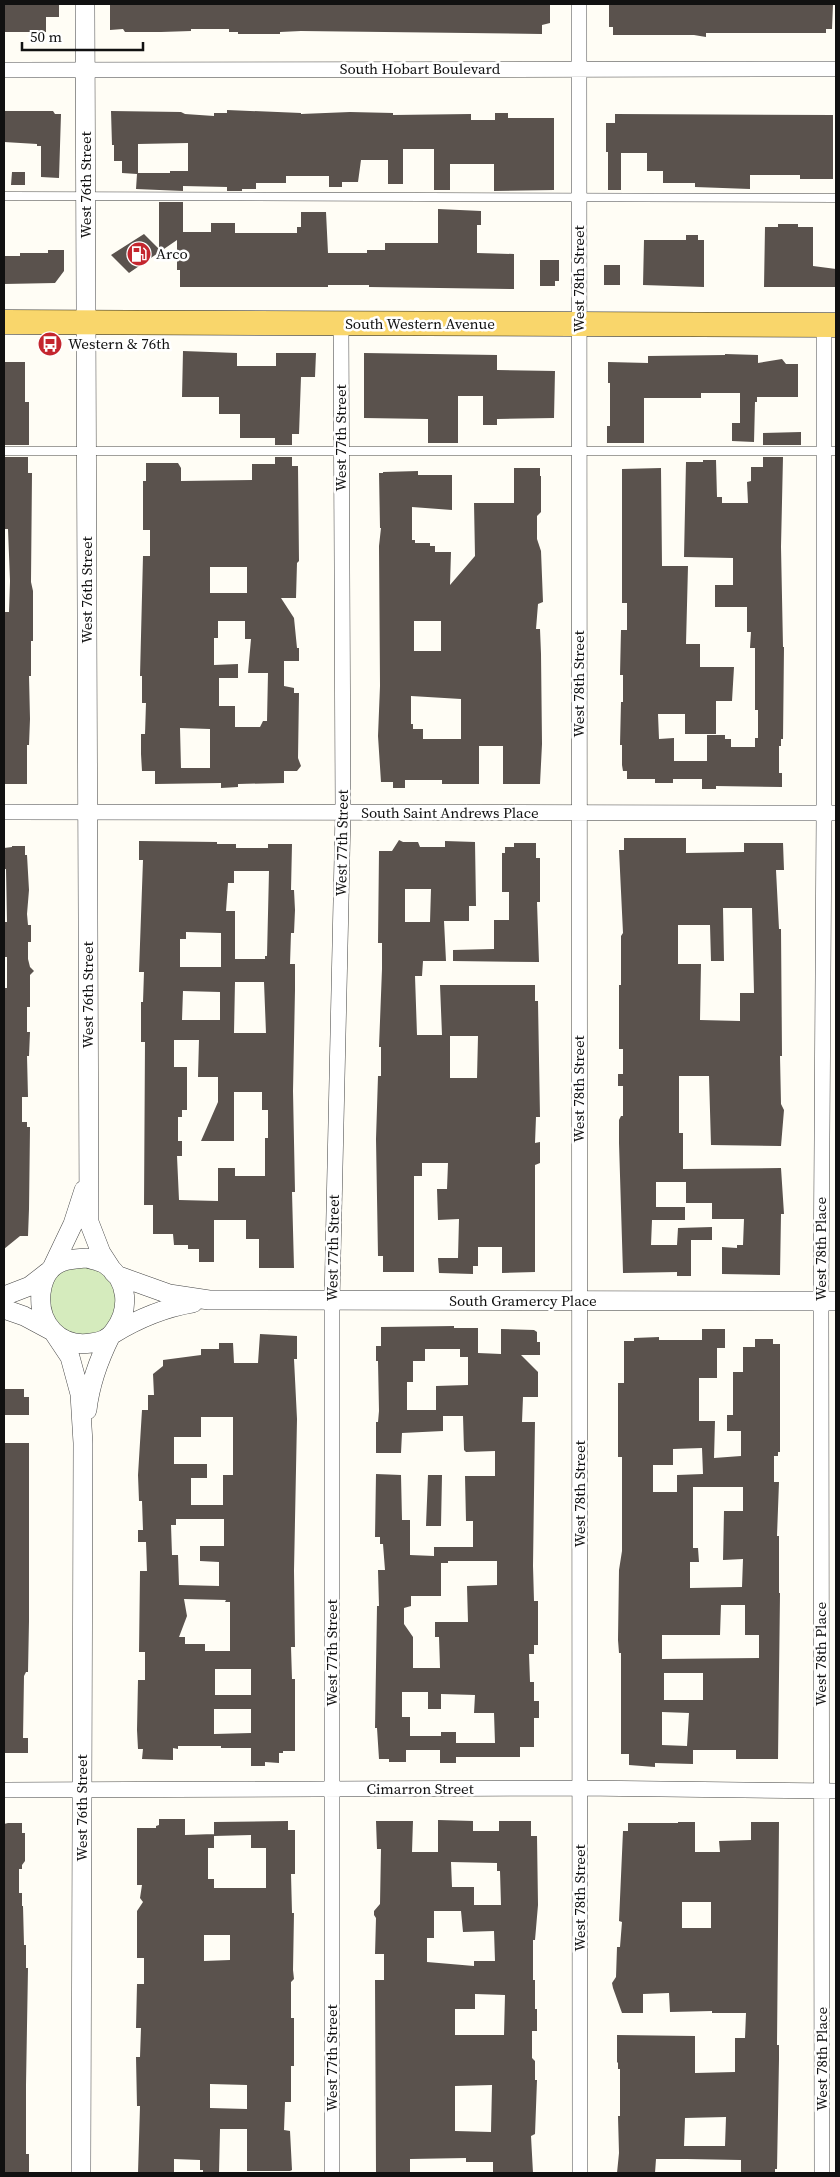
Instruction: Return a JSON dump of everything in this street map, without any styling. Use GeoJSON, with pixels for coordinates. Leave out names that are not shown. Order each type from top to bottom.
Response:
{"type":"FeatureCollection","features":[{"type":"Feature","properties":{"kind":"main road","name":"South Western Avenue"},"geometry":{"type":"LineString","coordinates":[[4,322],[830,325]]}},
{"type":"Feature","properties":{"kind":"street","name":"West 76th Street"},"geometry":{"type":"LineString","coordinates":[[85,4],[90,1222],[101,1253],[115,1274]]}},
{"type":"Feature","properties":{"kind":"street","name":"West 78th Street"},"geometry":{"type":"LineString","coordinates":[[579,4],[580,2173]]}},
{"type":"Feature","properties":{"kind":"street","name":"South Hobart Boulevard"},"geometry":{"type":"LineString","coordinates":[[4,70],[836,69]]}},
{"type":"Feature","properties":{"kind":"street","name":"West 77th Street"},"geometry":{"type":"LineString","coordinates":[[332,2173],[332,1300],[344,813],[341,323]]}},
{"type":"Feature","properties":{"kind":"street","name":"West 78th Place"},"geometry":{"type":"LineString","coordinates":[[822,2173],[829,1791],[830,325]]}},
{"type":"Feature","properties":{"kind":"street","name":"South Saint Andrews Place"},"geometry":{"type":"LineString","coordinates":[[4,812],[830,814]]}},
{"type":"Feature","properties":{"kind":"street","name":"West 76th Street"},"geometry":{"type":"LineString","coordinates":[[51,1269],[72,1224],[89,1177]]}},
{"type":"Feature","properties":{"kind":"street"},"geometry":{"type":"LineString","coordinates":[[4,1296],[30,1286],[51,1269],[67,1260],[87,1258],[104,1264],[115,1274],[123,1287],[126,1303],[121,1322],[112,1334],[99,1342],[82,1345],[64,1340],[24,1316],[4,1309]]}},
{"type":"Feature","properties":{"kind":"street"},"geometry":{"type":"LineString","coordinates":[[51,1269],[42,1285],[40,1304],[44,1320],[53,1332]]}},
{"type":"Feature","properties":{"kind":"street","name":"South Gramercy Place"},"geometry":{"type":"LineString","coordinates":[[115,1274],[169,1294],[209,1300],[828,1301]]}},
{"type":"Feature","properties":{"kind":"street","name":"South Gramercy Place"},"geometry":{"type":"LineString","coordinates":[[112,1334],[138,1318],[172,1306],[209,1300]]}},
{"type":"Feature","properties":{"kind":"street","name":"West 76th Street"},"geometry":{"type":"LineString","coordinates":[[53,1332],[70,1356],[80,1394],[83,1444],[81,2173]]}},
{"type":"Feature","properties":{"kind":"street","name":"West 76th Street"},"geometry":{"type":"LineString","coordinates":[[83,1444],[88,1396],[98,1361],[112,1334]]}},
{"type":"Feature","properties":{"kind":"street","name":"Cimarron Street"},"geometry":{"type":"LineString","coordinates":[[4,1790],[580,1788],[829,1791]]}},
{"type":"Feature","properties":{"kind":"lane"},"geometry":{"type":"LineString","coordinates":[[4,196],[836,198]]}},
{"type":"Feature","properties":{"kind":"lane"},"geometry":{"type":"LineString","coordinates":[[4,451],[830,451]]}},
{"type":"Feature","properties":{"kind":"green space"},"geometry":{"type":"Polygon","coordinates":[[[88,1262],[120,1289],[110,1331],[83,1342],[48,1319],[47,1292],[50,1278],[55,1274],[88,1262]]]}},
{"type":"Feature","properties":{"kind":"building"},"geometry":{"type":"Polygon","coordinates":[[[4,4],[59,4],[59,17],[46,17],[46,32],[4,32],[4,4]]]}},
{"type":"Feature","properties":{"kind":"building"},"geometry":{"type":"Polygon","coordinates":[[[110,4],[550,4],[550,23],[542,25],[542,34],[301,31],[280,32],[280,34],[238,34],[238,32],[229,32],[229,29],[125,32],[123,29],[110,30],[110,4]]]}},
{"type":"Feature","properties":{"kind":"building"},"geometry":{"type":"Polygon","coordinates":[[[609,4],[833,4],[832,29],[826,29],[826,33],[706,33],[706,37],[694,35],[613,35],[613,27],[609,27],[609,4]]]}},
{"type":"Feature","properties":{"kind":"building"},"geometry":{"type":"Polygon","coordinates":[[[227,110],[301,114],[350,112],[393,113],[393,115],[471,114],[471,120],[495,120],[495,113],[508,113],[508,118],[554,118],[554,190],[494,191],[494,164],[450,164],[450,190],[434,190],[434,149],[403,149],[403,184],[388,184],[388,160],[361,160],[358,182],[342,182],[342,187],[329,187],[329,176],[286,176],[286,183],[256,183],[256,189],[242,189],[242,191],[227,191],[227,187],[183,186],[183,191],[136,189],[137,174],[122,173],[122,161],[114,161],[111,111],[181,112],[185,114],[214,116],[214,113],[227,113],[227,110]],[[188,143],[138,144],[138,173],[188,171],[188,143]]]}},
{"type":"Feature","properties":{"kind":"building"},"geometry":{"type":"Polygon","coordinates":[[[4,111],[53,111],[55,114],[61,114],[59,178],[41,177],[41,146],[37,146],[37,144],[4,142],[4,111]]]}},
{"type":"Feature","properties":{"kind":"building"},"geometry":{"type":"Polygon","coordinates":[[[615,114],[833,115],[833,179],[800,179],[800,175],[750,175],[750,189],[695,187],[695,183],[663,183],[663,171],[647,171],[647,153],[621,153],[621,190],[608,190],[606,123],[615,123],[615,114]]]}},
{"type":"Feature","properties":{"kind":"building"},"geometry":{"type":"Polygon","coordinates":[[[12,172],[25,172],[25,185],[11,185],[12,172]]]}},
{"type":"Feature","properties":{"kind":"building"},"geometry":{"type":"Polygon","coordinates":[[[159,202],[183,202],[183,232],[211,232],[211,223],[235,223],[235,233],[297,233],[297,227],[301,227],[301,212],[326,212],[328,253],[367,253],[367,250],[385,250],[385,243],[438,243],[438,209],[481,211],[481,225],[477,225],[477,253],[514,254],[514,289],[369,287],[369,285],[328,285],[328,287],[180,287],[180,270],[177,270],[177,240],[129,273],[111,255],[144,234],[159,249],[159,202]]]}},
{"type":"Feature","properties":{"kind":"building"},"geometry":{"type":"Polygon","coordinates":[[[778,224],[798,224],[798,227],[813,227],[813,266],[836,269],[836,287],[764,287],[765,227],[778,227],[778,224]]]}},
{"type":"Feature","properties":{"kind":"building"},"geometry":{"type":"Polygon","coordinates":[[[686,235],[698,235],[698,240],[704,240],[704,287],[643,285],[644,240],[686,240],[686,235]]]}},
{"type":"Feature","properties":{"kind":"building"},"geometry":{"type":"Polygon","coordinates":[[[48,250],[64,250],[64,271],[55,283],[4,284],[4,256],[20,256],[20,253],[48,253],[48,250]]]}},
{"type":"Feature","properties":{"kind":"building"},"geometry":{"type":"Polygon","coordinates":[[[540,260],[559,260],[559,281],[555,281],[555,286],[540,286],[540,260]]]}},
{"type":"Feature","properties":{"kind":"building"},"geometry":{"type":"Polygon","coordinates":[[[604,265],[620,265],[620,285],[604,285],[604,265]]]}},
{"type":"Feature","properties":{"kind":"building"},"geometry":{"type":"Polygon","coordinates":[[[183,351],[237,353],[237,366],[276,366],[276,353],[316,353],[315,377],[301,377],[299,434],[292,434],[292,445],[275,445],[275,438],[240,438],[240,414],[219,414],[219,397],[182,397],[183,351]]]}},
{"type":"Feature","properties":{"kind":"building"},"geometry":{"type":"Polygon","coordinates":[[[364,353],[497,355],[497,370],[555,371],[554,418],[497,419],[497,425],[483,425],[483,396],[458,396],[458,443],[428,443],[428,419],[364,418],[364,353]]]}},
{"type":"Feature","properties":{"kind":"building"},"geometry":{"type":"Polygon","coordinates":[[[758,355],[758,363],[782,359],[786,364],[798,364],[798,397],[757,397],[757,402],[755,402],[754,442],[732,441],[732,423],[740,423],[740,393],[701,393],[701,398],[644,398],[644,443],[607,443],[607,426],[610,426],[608,362],[648,363],[648,356],[758,355]]]}},
{"type":"Feature","properties":{"kind":"building"},"geometry":{"type":"Polygon","coordinates":[[[4,362],[25,362],[25,402],[29,402],[29,445],[4,445],[4,362]]]}},
{"type":"Feature","properties":{"kind":"building"},"geometry":{"type":"Polygon","coordinates":[[[801,432],[801,445],[763,445],[763,433],[801,432]]]}},
{"type":"Feature","properties":{"kind":"building"},"geometry":{"type":"Polygon","coordinates":[[[4,457],[28,457],[28,473],[32,473],[31,582],[33,591],[33,641],[31,641],[31,676],[29,676],[30,719],[29,745],[27,745],[27,784],[4,784],[4,612],[9,612],[10,581],[8,529],[4,529],[4,457]]]}},
{"type":"Feature","properties":{"kind":"building"},"geometry":{"type":"Polygon","coordinates":[[[275,457],[292,457],[292,466],[298,466],[299,561],[297,563],[296,598],[281,598],[294,618],[297,648],[299,648],[299,661],[284,661],[284,686],[294,688],[294,693],[299,693],[298,758],[301,766],[297,771],[284,771],[284,783],[238,784],[238,787],[221,788],[221,783],[155,784],[155,771],[142,771],[141,754],[141,734],[145,734],[146,703],[142,703],[142,676],[140,676],[143,556],[150,556],[150,530],[143,530],[143,481],[146,481],[146,463],[178,463],[181,468],[181,481],[252,480],[252,464],[275,464],[275,457]],[[210,567],[210,593],[247,593],[247,567],[210,567]],[[218,621],[218,638],[214,638],[214,665],[238,664],[238,678],[219,678],[219,706],[235,706],[235,727],[260,727],[263,721],[267,721],[268,673],[248,673],[251,639],[245,639],[245,621],[218,621]],[[180,728],[181,768],[210,768],[210,729],[180,728]]]}},
{"type":"Feature","properties":{"kind":"building"},"geometry":{"type":"Polygon","coordinates":[[[763,457],[783,457],[781,547],[784,647],[783,739],[781,739],[781,746],[779,746],[779,773],[782,773],[782,787],[716,786],[716,789],[702,789],[702,779],[673,779],[673,783],[655,783],[655,779],[627,779],[627,771],[623,771],[622,745],[620,745],[621,702],[623,702],[623,675],[620,675],[621,630],[627,630],[627,603],[622,603],[622,469],[661,468],[662,566],[688,566],[686,644],[700,644],[700,667],[734,667],[732,701],[716,701],[716,734],[685,734],[685,714],[658,714],[659,739],[674,738],[674,761],[707,761],[707,735],[725,735],[725,739],[731,739],[731,747],[755,747],[755,738],[758,738],[758,710],[755,710],[755,648],[750,648],[751,632],[747,632],[747,607],[715,607],[715,585],[733,585],[733,558],[684,557],[686,462],[716,460],[717,497],[722,497],[722,503],[748,503],[747,482],[751,481],[751,467],[763,467],[763,457]]]}},
{"type":"Feature","properties":{"kind":"building"},"geometry":{"type":"Polygon","coordinates":[[[514,468],[540,468],[541,512],[537,516],[537,539],[541,551],[543,602],[538,604],[536,629],[540,629],[541,654],[542,744],[540,784],[503,784],[503,746],[479,746],[479,784],[442,784],[442,780],[405,780],[405,788],[393,788],[393,782],[381,782],[378,736],[380,686],[379,546],[381,528],[379,473],[418,471],[418,475],[452,475],[452,510],[412,507],[412,540],[415,540],[415,543],[430,543],[430,546],[435,546],[435,552],[451,552],[450,585],[475,556],[474,503],[514,503],[514,468]],[[414,621],[414,651],[441,651],[441,621],[414,621]],[[411,696],[411,724],[413,724],[413,729],[423,729],[423,739],[461,739],[461,699],[411,696]]]}},
{"type":"Feature","properties":{"kind":"building"},"geometry":{"type":"Polygon","coordinates":[[[624,838],[686,838],[686,853],[744,852],[744,843],[783,843],[784,870],[776,870],[779,929],[781,929],[782,1056],[780,1056],[781,1104],[784,1110],[781,1146],[711,1145],[709,1076],[679,1076],[679,1133],[683,1133],[683,1169],[781,1168],[784,1214],[781,1214],[780,1275],[722,1274],[722,1247],[737,1248],[737,1245],[743,1245],[744,1219],[712,1219],[712,1203],[686,1203],[686,1182],[656,1182],[656,1207],[685,1207],[685,1220],[652,1220],[651,1245],[677,1245],[678,1228],[712,1227],[712,1240],[691,1240],[691,1276],[677,1276],[677,1272],[623,1273],[619,1120],[623,1116],[623,1086],[618,1086],[618,1074],[623,1074],[623,1049],[619,1049],[619,985],[621,985],[621,936],[623,933],[619,850],[624,850],[624,838]],[[723,908],[724,961],[711,961],[710,925],[678,925],[678,964],[701,964],[700,1020],[740,1021],[740,993],[754,993],[752,908],[723,908]]]}},
{"type":"Feature","properties":{"kind":"building"},"geometry":{"type":"Polygon","coordinates":[[[399,840],[403,842],[418,842],[420,847],[445,847],[445,841],[475,842],[476,906],[469,906],[469,921],[444,921],[446,961],[423,961],[422,976],[415,976],[417,1035],[442,1035],[440,985],[535,985],[535,1001],[538,1001],[540,1117],[536,1117],[535,1143],[540,1142],[540,1163],[535,1165],[535,1272],[502,1273],[502,1247],[478,1247],[478,1266],[473,1266],[473,1274],[439,1273],[438,1258],[458,1258],[459,1219],[438,1220],[437,1189],[447,1189],[448,1163],[422,1163],[422,1176],[414,1176],[414,1272],[383,1272],[383,1256],[378,1256],[376,1139],[378,1076],[381,1076],[381,1047],[379,1047],[382,943],[378,943],[379,851],[392,851],[399,840]],[[405,889],[405,922],[430,922],[431,889],[405,889]],[[450,1036],[450,1078],[477,1078],[478,1036],[450,1036]]]}},
{"type":"Feature","properties":{"kind":"building"},"geometry":{"type":"Polygon","coordinates":[[[139,841],[217,842],[217,844],[236,844],[236,848],[268,848],[268,844],[292,844],[291,890],[294,890],[295,910],[294,933],[291,933],[290,964],[295,964],[293,1091],[295,1192],[292,1192],[294,1268],[259,1268],[259,1239],[246,1239],[246,1220],[214,1220],[214,1262],[199,1262],[199,1249],[188,1249],[188,1245],[174,1245],[173,1234],[153,1234],[153,1205],[144,1205],[145,1042],[141,1042],[141,1002],[143,1002],[144,972],[139,972],[143,860],[139,860],[139,841]],[[234,871],[234,883],[228,883],[226,911],[235,911],[235,959],[265,959],[265,956],[267,956],[269,871],[234,871]],[[186,932],[186,939],[180,939],[180,967],[221,967],[221,933],[186,932]],[[235,982],[234,1033],[266,1033],[264,982],[235,982]],[[183,991],[182,1020],[220,1020],[220,992],[183,991]],[[174,1040],[174,1067],[187,1067],[187,1110],[182,1110],[182,1117],[178,1117],[178,1141],[182,1141],[182,1156],[177,1156],[179,1200],[218,1201],[218,1168],[235,1168],[235,1176],[265,1176],[265,1138],[268,1138],[268,1110],[262,1110],[262,1092],[234,1092],[234,1141],[201,1141],[218,1102],[218,1077],[198,1077],[199,1040],[174,1040]]]}},
{"type":"Feature","properties":{"kind":"building"},"geometry":{"type":"Polygon","coordinates":[[[514,843],[536,843],[536,858],[540,858],[540,902],[537,902],[539,962],[453,961],[453,950],[494,949],[494,920],[509,920],[509,892],[502,892],[502,853],[505,853],[505,847],[514,847],[514,843]]]}},
{"type":"Feature","properties":{"kind":"building"},"geometry":{"type":"Polygon","coordinates":[[[25,846],[25,855],[27,855],[29,890],[27,914],[28,925],[31,925],[28,959],[30,967],[34,971],[30,975],[30,1007],[27,1007],[27,1032],[30,1032],[29,1056],[27,1056],[28,1097],[22,1097],[22,1122],[27,1122],[27,1127],[30,1127],[28,1236],[20,1236],[4,1249],[4,1026],[7,957],[5,957],[4,922],[7,922],[4,848],[25,846]]]}},
{"type":"Feature","properties":{"kind":"building"},"geometry":{"type":"Polygon","coordinates":[[[454,1326],[454,1328],[478,1328],[478,1353],[501,1354],[501,1329],[534,1330],[537,1332],[537,1342],[540,1342],[540,1355],[521,1355],[538,1372],[538,1397],[523,1397],[522,1422],[535,1422],[533,1566],[534,1601],[538,1601],[538,1645],[534,1645],[534,1654],[529,1654],[530,1682],[534,1682],[534,1701],[539,1701],[539,1718],[534,1718],[534,1747],[520,1747],[520,1757],[456,1757],[456,1763],[440,1763],[440,1750],[406,1750],[406,1762],[389,1762],[389,1759],[379,1759],[377,1728],[375,1728],[377,1606],[379,1606],[378,1570],[385,1570],[383,1544],[380,1544],[380,1537],[375,1537],[376,1474],[401,1475],[402,1520],[410,1520],[410,1555],[434,1556],[434,1547],[473,1547],[473,1521],[466,1521],[465,1476],[495,1476],[495,1451],[466,1452],[464,1450],[463,1416],[443,1416],[443,1431],[402,1433],[401,1453],[376,1453],[376,1422],[378,1422],[379,1411],[376,1346],[381,1346],[381,1327],[454,1326]],[[425,1349],[425,1361],[413,1361],[413,1382],[407,1382],[407,1410],[436,1410],[436,1386],[468,1385],[468,1357],[460,1357],[460,1349],[425,1349]],[[448,1561],[448,1563],[441,1563],[441,1596],[411,1596],[411,1606],[404,1608],[404,1624],[413,1637],[413,1668],[440,1668],[439,1637],[435,1637],[435,1622],[468,1622],[467,1586],[497,1585],[497,1561],[448,1561]],[[402,1692],[402,1717],[410,1717],[410,1736],[441,1736],[441,1732],[456,1732],[456,1743],[495,1743],[494,1713],[474,1713],[475,1695],[441,1694],[441,1709],[428,1709],[428,1692],[402,1692]]]}},
{"type":"Feature","properties":{"kind":"building"},"geometry":{"type":"Polygon","coordinates":[[[702,1329],[725,1329],[725,1348],[717,1348],[717,1378],[699,1378],[699,1421],[715,1421],[714,1458],[741,1456],[741,1431],[727,1431],[727,1415],[733,1415],[733,1372],[743,1372],[743,1347],[755,1347],[755,1339],[773,1339],[773,1344],[780,1344],[780,1452],[778,1452],[778,1456],[774,1456],[774,1482],[779,1482],[777,1536],[779,1536],[780,1593],[778,1759],[736,1759],[736,1750],[693,1750],[693,1764],[655,1763],[655,1767],[629,1765],[629,1754],[621,1754],[621,1653],[619,1653],[618,1640],[619,1570],[622,1551],[622,1457],[618,1457],[618,1383],[624,1383],[624,1341],[634,1341],[634,1338],[659,1337],[659,1340],[702,1340],[702,1329]],[[702,1448],[673,1449],[673,1465],[653,1465],[653,1492],[677,1492],[677,1475],[703,1474],[702,1448]],[[693,1487],[693,1548],[698,1548],[699,1562],[690,1562],[690,1588],[742,1587],[743,1559],[723,1560],[724,1511],[743,1511],[743,1487],[693,1487]],[[721,1605],[720,1635],[662,1635],[662,1659],[759,1658],[759,1635],[745,1635],[745,1605],[721,1605]],[[664,1673],[664,1700],[703,1700],[703,1673],[664,1673]],[[662,1712],[662,1745],[687,1746],[689,1713],[662,1712]]]}},
{"type":"Feature","properties":{"kind":"building"},"geometry":{"type":"Polygon","coordinates":[[[260,1334],[297,1336],[297,1359],[294,1359],[297,1419],[294,1571],[295,1647],[291,1647],[292,1679],[295,1679],[295,1751],[279,1753],[279,1763],[265,1762],[265,1766],[251,1766],[251,1748],[221,1748],[221,1746],[178,1746],[178,1749],[173,1748],[173,1760],[142,1759],[143,1749],[138,1749],[137,1730],[138,1680],[145,1680],[145,1652],[139,1652],[140,1571],[147,1571],[146,1542],[138,1542],[138,1530],[143,1530],[142,1501],[139,1501],[138,1475],[142,1410],[148,1410],[148,1395],[154,1395],[153,1374],[163,1366],[163,1360],[201,1355],[201,1349],[219,1349],[219,1343],[233,1343],[234,1363],[258,1363],[260,1334]],[[201,1417],[201,1437],[174,1437],[174,1464],[207,1464],[207,1478],[191,1478],[191,1505],[223,1505],[223,1475],[233,1475],[233,1417],[201,1417]],[[176,1519],[176,1525],[171,1525],[172,1555],[178,1555],[179,1585],[219,1586],[219,1562],[200,1561],[200,1546],[224,1546],[224,1519],[176,1519]],[[184,1599],[187,1616],[179,1637],[185,1637],[185,1644],[205,1644],[205,1651],[230,1651],[230,1602],[225,1602],[226,1600],[184,1599]],[[215,1669],[215,1695],[251,1695],[251,1669],[215,1669]],[[214,1709],[214,1734],[251,1733],[251,1709],[214,1709]]]}},
{"type":"Feature","properties":{"kind":"building"},"geometry":{"type":"Polygon","coordinates":[[[4,1389],[24,1389],[24,1397],[29,1397],[29,1415],[4,1415],[4,1389]]]}},
{"type":"Feature","properties":{"kind":"building"},"geometry":{"type":"Polygon","coordinates":[[[4,1443],[29,1443],[28,1672],[24,1676],[23,1738],[28,1738],[28,1753],[4,1753],[4,1443]]]}},
{"type":"Feature","properties":{"kind":"building"},"geometry":{"type":"Polygon","coordinates":[[[428,1475],[442,1475],[441,1526],[426,1526],[428,1475]]]}},
{"type":"Feature","properties":{"kind":"building"},"geometry":{"type":"Polygon","coordinates":[[[159,1819],[185,1819],[185,1835],[214,1834],[214,1822],[288,1821],[288,1830],[295,1830],[295,1874],[291,1874],[292,1913],[294,1913],[294,1979],[291,1982],[291,2018],[294,2018],[294,2066],[291,2066],[291,2102],[285,2102],[284,2130],[290,2131],[292,2170],[290,2171],[247,2171],[247,2129],[220,2129],[219,2173],[203,2173],[203,2170],[200,2170],[200,2160],[174,2159],[174,2173],[138,2173],[140,2106],[137,2106],[136,2057],[140,2057],[141,2028],[136,2028],[137,1984],[144,1984],[144,1958],[137,1958],[137,1911],[143,1902],[140,1898],[142,1885],[137,1885],[137,1828],[156,1828],[159,1825],[159,1819]],[[251,1835],[214,1836],[214,1848],[208,1848],[208,1879],[214,1879],[214,1888],[266,1888],[266,1848],[251,1848],[251,1835]],[[204,1935],[204,1961],[230,1960],[230,1935],[204,1935]],[[210,2084],[210,2108],[247,2109],[247,2085],[210,2084]]]}},
{"type":"Feature","properties":{"kind":"building"},"geometry":{"type":"Polygon","coordinates":[[[438,1820],[473,1821],[473,1831],[499,1831],[499,1821],[531,1821],[531,1836],[537,1836],[538,1905],[535,1940],[533,1940],[533,1980],[535,1980],[537,2031],[532,2031],[532,2058],[535,2061],[535,2080],[537,2080],[535,2134],[531,2136],[533,2173],[493,2173],[493,2162],[466,2162],[466,2158],[410,2159],[410,2173],[376,2173],[375,1980],[384,1980],[384,1954],[375,1954],[376,1918],[374,1911],[380,1904],[381,1849],[377,1849],[376,1821],[413,1821],[412,1852],[438,1852],[438,1820]],[[451,1862],[452,1887],[474,1887],[474,1905],[501,1905],[500,1871],[497,1871],[497,1863],[451,1862]],[[434,1911],[434,1938],[427,1938],[427,1962],[474,1966],[474,1961],[495,1961],[494,1931],[463,1932],[461,1911],[434,1911]],[[475,1994],[475,2009],[455,2009],[455,2035],[504,2035],[505,1995],[475,1994]],[[492,2085],[455,2086],[455,2131],[491,2132],[492,2085]]]}},
{"type":"Feature","properties":{"kind":"building"},"geometry":{"type":"Polygon","coordinates":[[[695,1822],[695,1852],[720,1852],[719,1841],[751,1840],[751,1822],[779,1822],[777,2045],[779,2045],[779,2059],[777,2169],[775,2169],[775,2173],[741,2173],[741,2160],[656,2159],[655,2173],[617,2173],[620,2069],[618,2069],[617,2062],[617,2035],[695,2036],[695,2073],[735,2072],[735,2038],[745,2038],[746,2013],[712,2013],[712,2011],[670,2012],[669,1993],[643,1994],[643,2013],[622,2013],[613,1988],[612,1983],[616,1977],[617,1947],[620,1947],[622,1922],[619,1921],[623,1831],[628,1831],[628,1823],[695,1822]],[[682,1902],[682,1928],[711,1928],[711,1902],[682,1902]],[[726,2117],[685,2118],[684,2146],[725,2146],[726,2117]]]}},
{"type":"Feature","properties":{"kind":"building"},"geometry":{"type":"Polygon","coordinates":[[[22,1823],[22,1833],[25,1833],[25,1861],[22,1869],[19,1869],[19,1893],[22,1893],[24,1945],[26,1945],[26,1968],[28,1968],[26,2154],[29,2154],[29,2173],[4,2173],[4,1824],[22,1823]]]}},
{"type":"Feature","properties":{"kind":"place","name":"Arco"},"geometry":{"type":"Point","coordinates":[139,254]}},
{"type":"Feature","properties":{"kind":"place","name":"Western & 76th"},"geometry":{"type":"Point","coordinates":[50,344]}}]}
